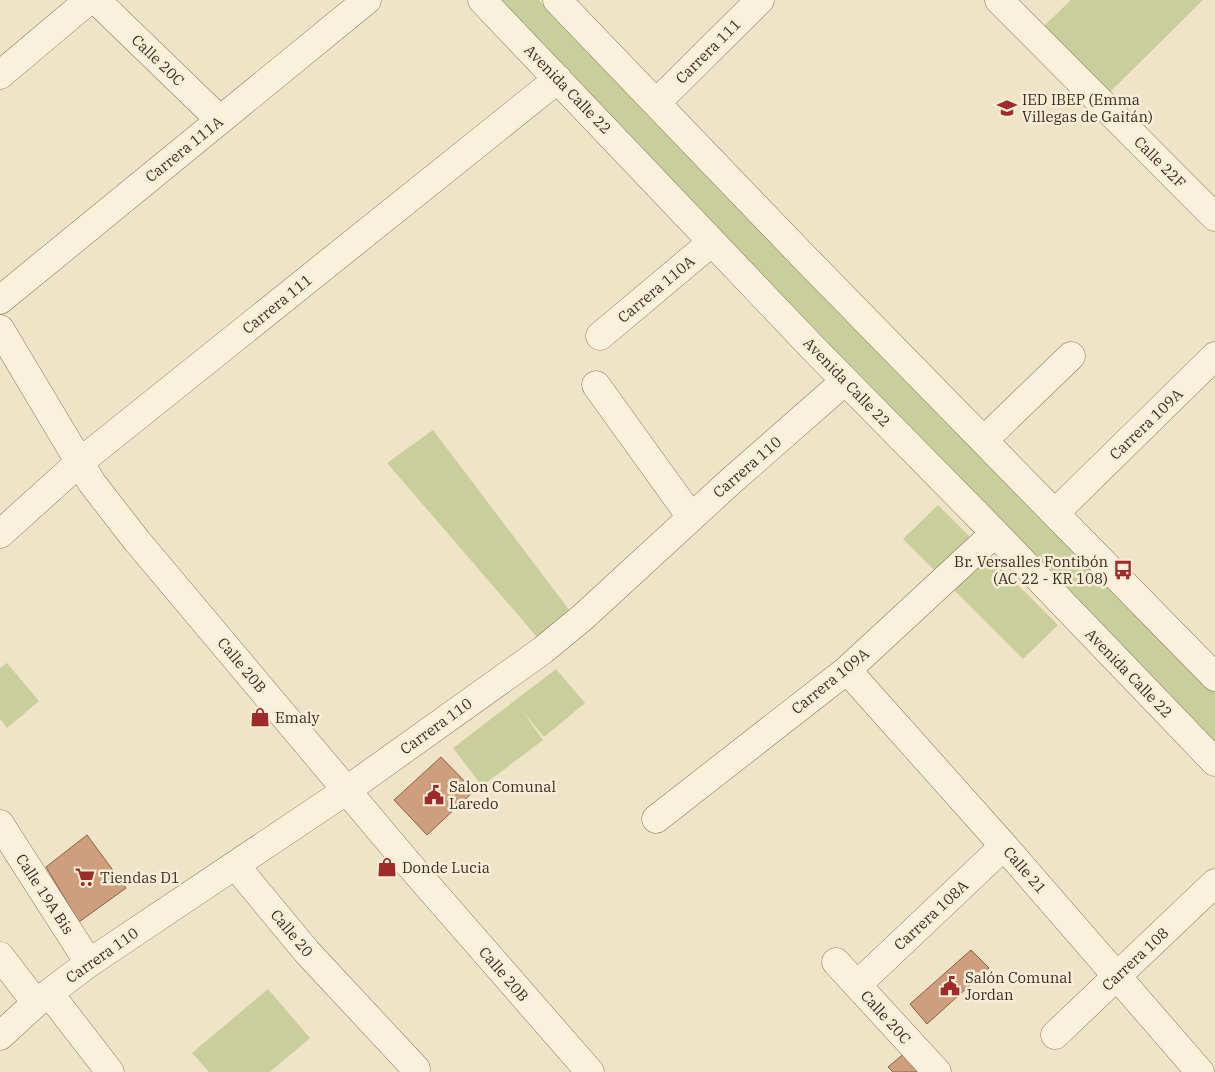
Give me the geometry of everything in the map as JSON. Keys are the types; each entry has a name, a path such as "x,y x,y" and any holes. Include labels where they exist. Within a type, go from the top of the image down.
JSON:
{"street":[{"path":"0,75 89,0"},
{"name":"Calle 20C","path":"96,0 220,120"},
{"name":"Carrera 111A","path":"0,300 368,0"},
{"name":"Avenida Calle 22","path":"482,0 845,381 995,533 1215,762"},
{"path":"557,0 1215,677"},
{"name":"Carrera 111","path":"656,103 760,0"},
{"name":"Calle 22F","path":"1000,0 1211,204"},
{"name":"Carrera 111","path":"0,534 80,462 558,79"},
{"name":"Carrera 110A","path":"600,336 712,242"},
{"name":"Calle 20B","path":"0,329 92,483 137,541 347,790 590,1072"},
{"path":"984,440 1071,356"},
{"name":"Carrera 109A","path":"1055,513 1215,356"},
{"name":"Carrera 110","path":"0,1036 42,998 89,963 347,790 543,650 583,617 691,517 845,381"},
{"path":"596,385 691,517"},
{"name":"Carrera 109A","path":"656,819 847,670 995,533"},
{"name":"Calle 21","path":"847,670 1004,846 1200,1072"},
{"name":"Calle 19A Bis","path":"0,824 89,963"},
{"name":"Carrera 108A","path":"857,985 1004,846"},
{"name":"Calle 20","path":"234,865 351,1000 416,1069"},
{"name":"Carrera 108","path":"1055,1035 1215,883"},
{"path":"0,956 42,998 110,1072"},
{"name":"Calle 20C","path":"836,962 937,1072"}],"green space":[{"path":"496,0 539,0 1215,691 1215,747"},
{"path":"1071,0 1203,0 1110,92 1044,26"},
{"path":"433,430 570,611 537,637 387,463"},
{"path":"938,505 1058,625 1023,659 903,539"},
{"path":"7,663 39,701 7,728 0,719 0,668"},
{"path":"556,669 585,703 544,737 523,712 543,740 482,786 453,748"},
{"path":"268,989 310,1038 270,1072 209,1072 192,1053"}],"building":[{"name":"Salon Comunal Laredo","path":"441,757 474,791 427,835 394,800"},
{"name":"Tiendas D1","path":"87,835 126,888 79,922 46,867"},
{"name":"Salón Comunal Jordan","path":"971,950 989,968 927,1024 910,1004"},
{"path":"906,1052 924,1072 893,1072 888,1067"}],"place":[{"name":"IED IBEP (Emma Villegas de Gaitán)","path":"1007,108"},
{"name":"Br. Versalles Fontibón (AC 22 - KR 108)","path":"1123,570"},
{"name":"Emaly","path":"260,717"},
{"name":"Salon Comunal Laredo","path":"434,795"},
{"name":"Donde Lucia","path":"387,867"},
{"name":"Tiendas D1","path":"85,877"},
{"name":"Salón Comunal Jordan","path":"950,986"}]}
